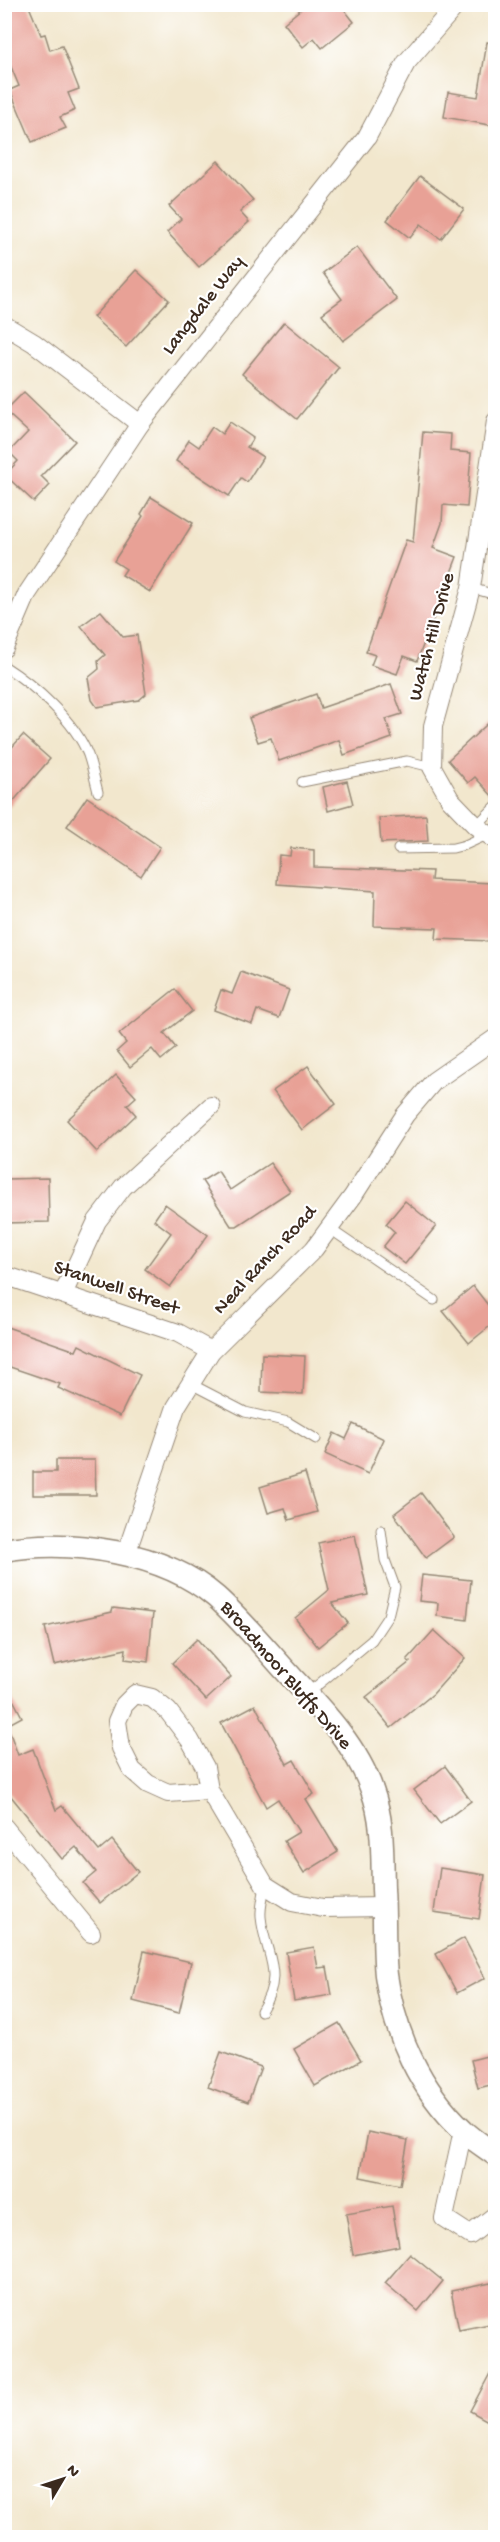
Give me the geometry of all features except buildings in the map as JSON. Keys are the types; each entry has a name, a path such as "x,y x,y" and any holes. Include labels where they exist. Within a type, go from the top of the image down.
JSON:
{"street":[{"name":"Langdale Way","path":"4,648 27,594 140,423 367,137 406,63 458,4"},
{"path":"4,324 34,343 140,423"},
{"name":"Watch Hill Drive","path":"432,767 433,726 471,588 495,422"},
{"path":"432,767 450,799 486,834"},
{"name":"Neal Ranch Road","path":"126,1554 176,1407 211,1351 314,1249 330,1229 405,1114 434,1081 495,1038"},
{"path":"63,1293 97,1221 123,1187 211,1107"},
{"name":"Stanwell Street","path":"4,1275 178,1333 211,1351"},
{"name":"Broadmoor Bluffs Drive","path":"4,1550 60,1545 126,1554 179,1574 214,1596 307,1694 353,1751 372,1788 381,1820 386,1974 393,2012 406,2049 425,2086 463,2130 495,2156"},
{"path":"209,1790 168,1793 148,1784 132,1770 121,1748 117,1721 124,1705 135,1694 152,1698 168,1711 190,1740 205,1767 209,1790 265,1885 292,1902 323,1908 384,1907"},
{"path":"4,1827 91,1934"},
{"path":"463,2130 444,2218 470,2235 495,2216"}],"lane":[{"path":"471,588 495,595"},
{"path":"4,666 26,680 65,720 87,753 98,792"},
{"path":"302,782 407,761 432,767"},
{"path":"398,849 453,848 465,845 486,834 495,806"},
{"path":"330,1229 434,1300"},
{"path":"191,1384 245,1412 288,1422 316,1439"},
{"path":"307,1694 372,1640 388,1616 395,1587 385,1560 381,1530"},
{"path":"261,2011 274,1985 270,1955 260,1916 265,1885"}]}
